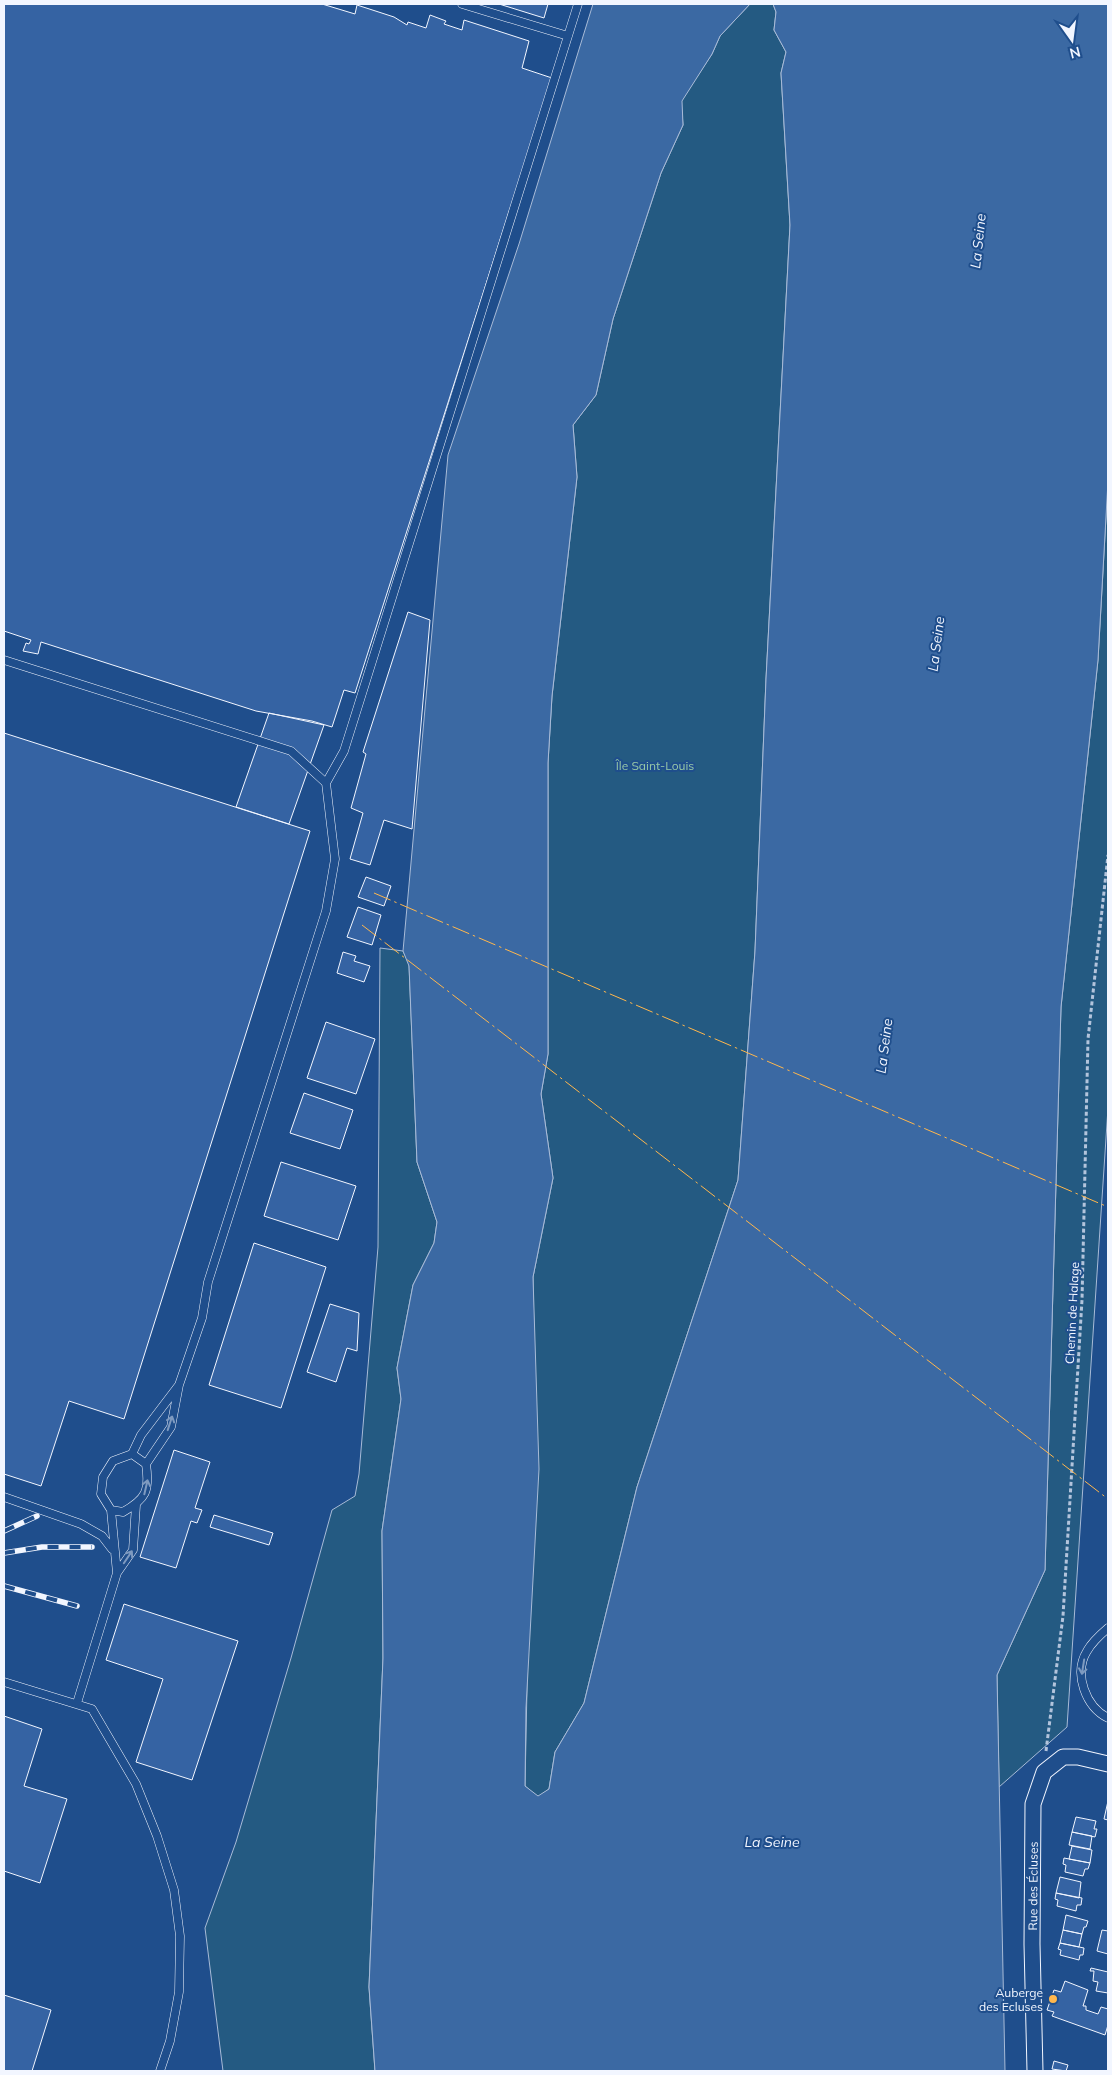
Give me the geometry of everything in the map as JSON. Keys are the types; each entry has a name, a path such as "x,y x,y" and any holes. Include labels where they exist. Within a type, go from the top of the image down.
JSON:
{"street":[{"path":"1044,1772 1062,1758 1078,1757 1108,1764"},
{"name":"Rue des Écluses","path":"1036,2071 1032,1944 1033,1804 1044,1772"}],"lane":[{"path":"462,4 568,36"},
{"path":"111,1510 123,1512 136,1505 144,1496 148,1481 146,1464 171,1427 180,1385 202,1318 208,1282 326,911 335,859 326,783 344,751 578,4"},
{"path":"4,660 291,751 326,783"},
{"path":"117,1573 113,1551 111,1510 101,1494 103,1477 113,1461 132,1454 141,1435 180,1385"},
{"path":"132,1454 146,1464"},
{"path":"4,1497 81,1524 102,1536 113,1551"},
{"path":"77,1703 117,1573 133,1550 136,1505"},
{"path":"1108,1628 1086,1652 1081,1672 1083,1687 1092,1706 1108,1718"},
{"path":"4,1682 92,1709 136,1784 157,1836 174,1890 180,1936 179,1992 170,2041 160,2071"}],"path":[{"name":"Chemin de Halage","path":"1044,1772 1063,1616 1082,1300 1088,1039 1108,855"}],"green space":[{"name":"Île Saint-Louis","path":"750,4 773,4 776,12 774,30 786,52 781,73 790,225 766,679 755,951 738,1180 637,1487 584,1703 555,1752 549,1789 538,1797 525,1786 534,1343 533,1277 553,1178 541,1094 548,1054 548,763 552,696 577,477 573,425 596,395 613,319 661,173 683,125 681,101 712,54 720,36"},
{"path":"1108,481 1108,1108 1067,1727 999,1787 997,1675 1045,1570 1061,1007 1098,660"},
{"path":"380,948 403,951 409,964 417,1162 437,1222 434,1243 413,1285 397,1368 401,1399 382,1531 383,1658 369,1987 375,2071 223,2071 205,1928 236,1842 291,1658 332,1510 355,1496 359,1474 378,1247"}],"water":[{"name":"La Seine","path":"593,4 750,4 720,36 712,54 682,101 683,125 661,173 613,319 596,395 573,425 577,477 552,696 548,763 548,1054 541,1094 553,1178 533,1277 539,1469 526,1708 525,1786 538,1796 549,1789 555,1752 584,1703 637,1487 738,1180 755,951 766,679 790,225 781,73 786,52 774,30 776,12 773,4 1108,4 1108,481 1098,660 1061,1007 1045,1570 997,1675 1005,2071 375,2071 369,1987 383,1658 382,1531 401,1399 397,1368 413,1285 434,1243 437,1222 417,1162 409,966 403,951 448,455 519,244"}],"building":[{"path":"4,4 322,4 355,14 357,5 394,17 407,25 408,22 426,28 430,15 446,21 444,24 462,30 464,20 529,41 522,68 552,78 355,693 344,690 332,727 312,721 256,711 41,642 38,654 23,651 26,643 29,644 31,640 4,631"},
{"path":"499,4 548,4 544,18"},
{"path":"408,612 430,620 412,829 384,820 370,865 350,859 363,813 351,808 366,754 363,752"},
{"path":"269,713 324,725 289,824 236,807"},
{"path":"4,733 310,831 124,1419 69,1401 41,1486 4,1474"},
{"path":"366,877 391,886 384,906 358,897"},
{"path":"358,907 381,915 372,945 347,937"},
{"path":"343,952 356,956 354,961 370,966 364,982 337,973"},
{"path":"326,1022 375,1039 356,1094 307,1078"},
{"path":"304,1093 353,1110 340,1149 290,1133"},
{"path":"281,1162 356,1186 338,1240 264,1216"},
{"path":"254,1243 326,1267 281,1408 209,1385"},
{"path":"330,1304 359,1313 357,1351 347,1348 336,1382 307,1372"},
{"path":"174,1450 210,1462 195,1508 202,1510 197,1523 191,1521 176,1568 140,1557"},
{"path":"214,1515 273,1533 269,1545 210,1527"},
{"path":"124,1604 238,1641 192,1780 136,1762 163,1679 106,1660"},
{"path":"4,1716 42,1729 24,1786 67,1799 40,1883 4,1871"},
{"path":"1108,1801 1108,1820 1104,1819"},
{"path":"1076,1817 1096,1821 1095,1837 1072,1832"},
{"path":"1072,1832 1092,1836 1090,1849 1069,1845"},
{"path":"1072,1846 1092,1850 1090,1863 1069,1859"},
{"path":"1064,1858 1090,1863 1088,1869 1085,1869 1083,1876 1065,1872"},
{"path":"1060,1877 1081,1882 1079,1898 1056,1893"},
{"path":"1056,1893 1082,1898 1081,1905 1077,1905 1076,1911 1057,1906"},
{"path":"1066,1915 1088,1921 1082,1934 1063,1930"},
{"path":"1063,1930 1082,1934 1079,1947 1060,1943"},
{"path":"1102,1930 1108,1931 1108,1954 1097,1951"},
{"path":"1060,1943 1084,1948 1083,1955 1080,1955 1079,1960 1060,1955 1061,1950 1058,1949"},
{"path":"1091,1968 1108,1972 1108,1993 1096,1991 1098,1982 1093,1981 1094,1971 1090,1971"},
{"path":"1065,1981 1088,1990 1083,2006 1086,2006 1086,2010 1098,2014 1101,2007 1108,2009 1108,2025 1105,2035 1052,2016 1054,2012 1047,2010 1054,1990 1061,1992"},
{"path":"4,1995 51,2010 32,2071 4,2071"},
{"path":"1054,2061 1068,2065 1066,2071 1052,2069"}],"railway":[{"path":"4,1531 37,1516"},
{"path":"4,1553 42,1547 92,1547"},
{"path":"4,1586 77,1606"}],"power":[{"path":"374,893 1108,1207"},
{"path":"362,925 1108,1499"}],"place":[{"name":"Auberge des Ecluses","path":"1053,1999"}]}
